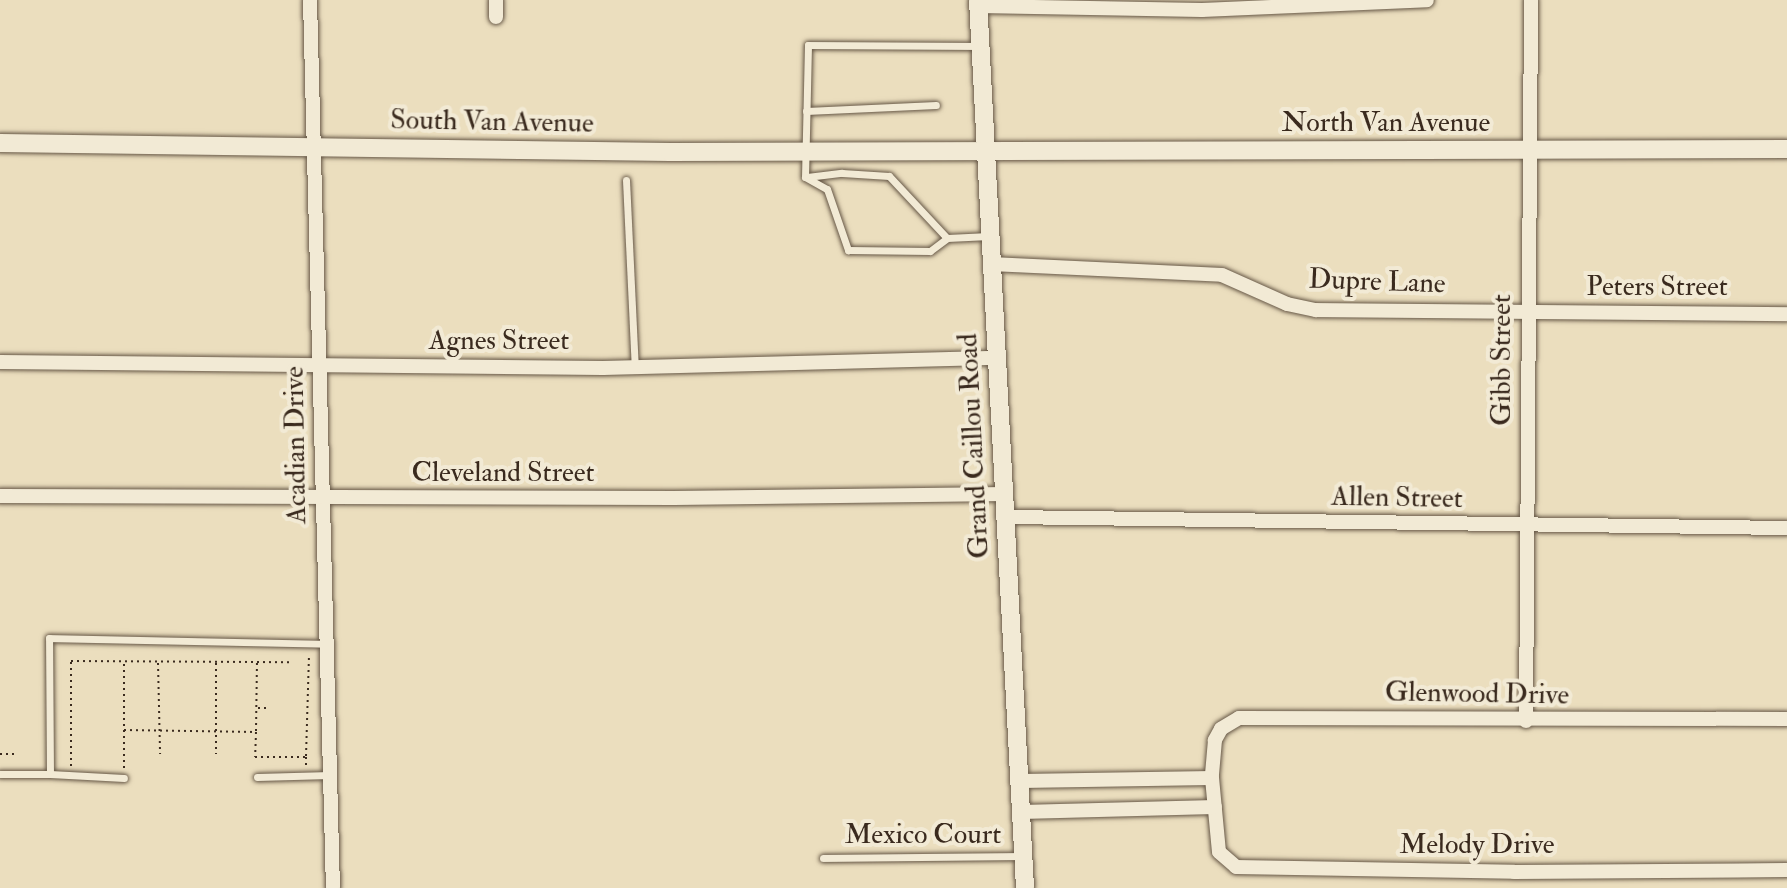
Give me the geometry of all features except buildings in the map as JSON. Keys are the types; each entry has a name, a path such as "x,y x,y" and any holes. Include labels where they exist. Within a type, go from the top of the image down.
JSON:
{"main road":[{"name":"Grand Caillou Road","path":"978,3 1025,888"},
{"name":"South Van Avenue","path":"0,143 314,148 984,148"},
{"name":"North Van Avenue","path":"984,148 1787,149"}],"street":[{"name":"Acadian Drive","path":"310,0 333,888"},
{"path":"496,0 496,17"},
{"path":"978,3 1202,5 1427,0"},
{"name":"Gibb Street","path":"1526,721 1531,0"},
{"name":"Dupre Lane","path":"991,264 1222,275 1287,304 1316,310 1528,313"},
{"name":"Peters Street","path":"1528,313 1787,314"},
{"name":"Agnes Street","path":"0,362 635,368 998,358"},
{"name":"Cleveland Street","path":"0,496 324,499 1006,494"},
{"name":"Allen Street","path":"1007,517 1787,528"},
{"name":"Glenwood Drive","path":"1215,807 1212,778 1215,740 1221,729 1239,718 1526,721 1787,719"},
{"path":"1021,781 1212,778"},
{"path":"1021,812 1215,807"},
{"name":"Melody Drive","path":"1215,807 1219,852 1236,867 1514,872 1787,870"},
{"path":"1514,872 1514,888"}],"lane":[{"path":"805,177 808,45 980,46"},
{"path":"806,111 936,105"},
{"path":"805,177 842,173 889,176 947,238"},
{"path":"805,177 827,189 848,250 930,251 947,238 989,236"},
{"path":"626,180 635,368"},
{"path":"50,774 49,638 326,644"},
{"path":"0,774 124,778"},
{"path":"257,777 330,775"},
{"name":"Mexico Court","path":"823,858 1023,856"}],"path":[{"path":"306,776 309,643"},
{"path":"71,775 71,661 290,662"},
{"path":"124,661 124,778"},
{"path":"158,662 160,754"},
{"path":"216,662 216,754"},
{"path":"257,662 255,757 306,757"},
{"path":"256,708 269,708"},
{"path":"124,730 256,732"},
{"path":"0,754 15,754"}]}
